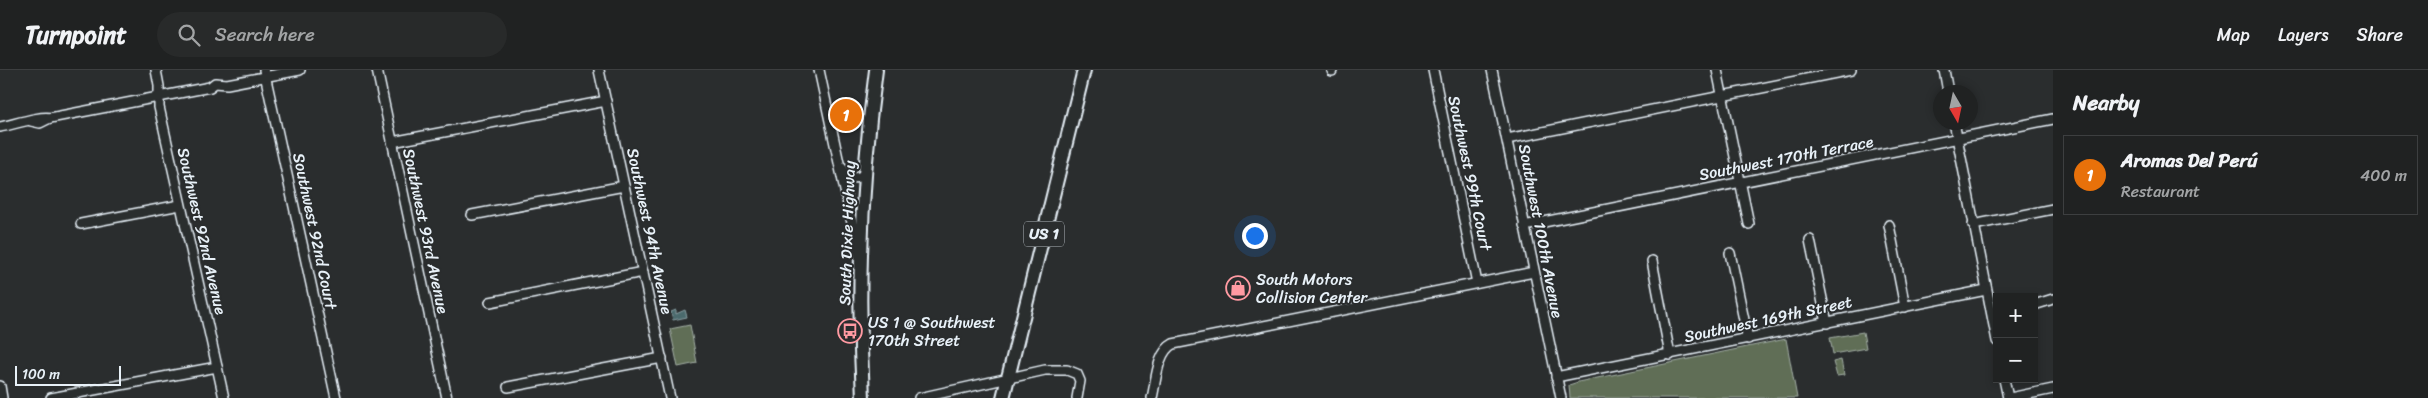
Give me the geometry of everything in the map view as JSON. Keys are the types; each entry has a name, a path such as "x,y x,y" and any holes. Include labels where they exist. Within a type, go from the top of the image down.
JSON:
{"highway":[{"name":"South Dixie Highway","path":"863,398 860,263 865,173 876,70"},
{"name":"US 1","path":"1003,398 1084,70"}],"street":[{"name":"Southwest 92nd Avenue","path":"156,70 159,107 224,398"},
{"path":"0,127 31,121 40,123 50,118 210,87 214,83 227,84 265,73 300,70"},
{"name":"Southwest 93rd Avenue","path":"377,70 447,398"},
{"name":"Southwest 94th Avenue","path":"599,70 670,398"},
{"path":"820,70 860,263"},
{"name":"Southwest 99th Court","path":"1432,70 1478,283"},
{"name":"Southwest 100th Avenue","path":"1492,70 1561,398"},
{"path":"1717,70 1749,224"},
{"path":"1508,139 1851,70"},
{"path":"1944,70 1947,85"},
{"name":"Southwest 92nd Court","path":"265,73 336,398"},
{"path":"392,142 606,101"},
{"name":"Southwest 170th Terrace","path":"1524,226 2053,119"},
{"path":"1956,130 1986,290 1993,311"},
{"path":"840,164 846,175 851,178 860,177 865,173"},
{"path":"472,215 624,186"},
{"path":"81,224 180,205"},
{"path":"1973,225 2053,209"},
{"path":"1889,225 1905,307"},
{"path":"1810,240 1827,323"},
{"path":"1730,254 1748,339"},
{"path":"1652,261 1670,355"},
{"path":"490,302 643,272"},
{"path":"1152,398 1162,356 1170,346 1534,272"},
{"name":"Southwest 169th Street","path":"1556,377 1986,290"},
{"path":"2038,304 2053,299"},
{"path":"508,387 662,358"},
{"path":"51,398 217,367"},
{"path":"918,398 1045,370 1072,371 1079,376 1080,385 1077,398"},
{"path":"2005,383 2009,398 2053,389"},
{"path":"0,386 2,398"}],"green space":[{"path":"690,325 697,363 678,367 670,329"},
{"path":"1863,332 1866,348 1833,354 1830,338"},
{"path":"1786,339 1797,398 1570,398 1569,385 1578,382"},
{"path":"1841,360 1844,375 1837,376 1833,362"}],"water":[{"path":"676,310 676,314 685,310 687,317 673,320 671,312"}],"place":[{"name":"Aromas Del Perú","path":"846,115"},
{"name":"South Motors Collision Center","path":"1238,288"},
{"name":"US 1 @ Southwest 170th Street","path":"850,331"}]}
